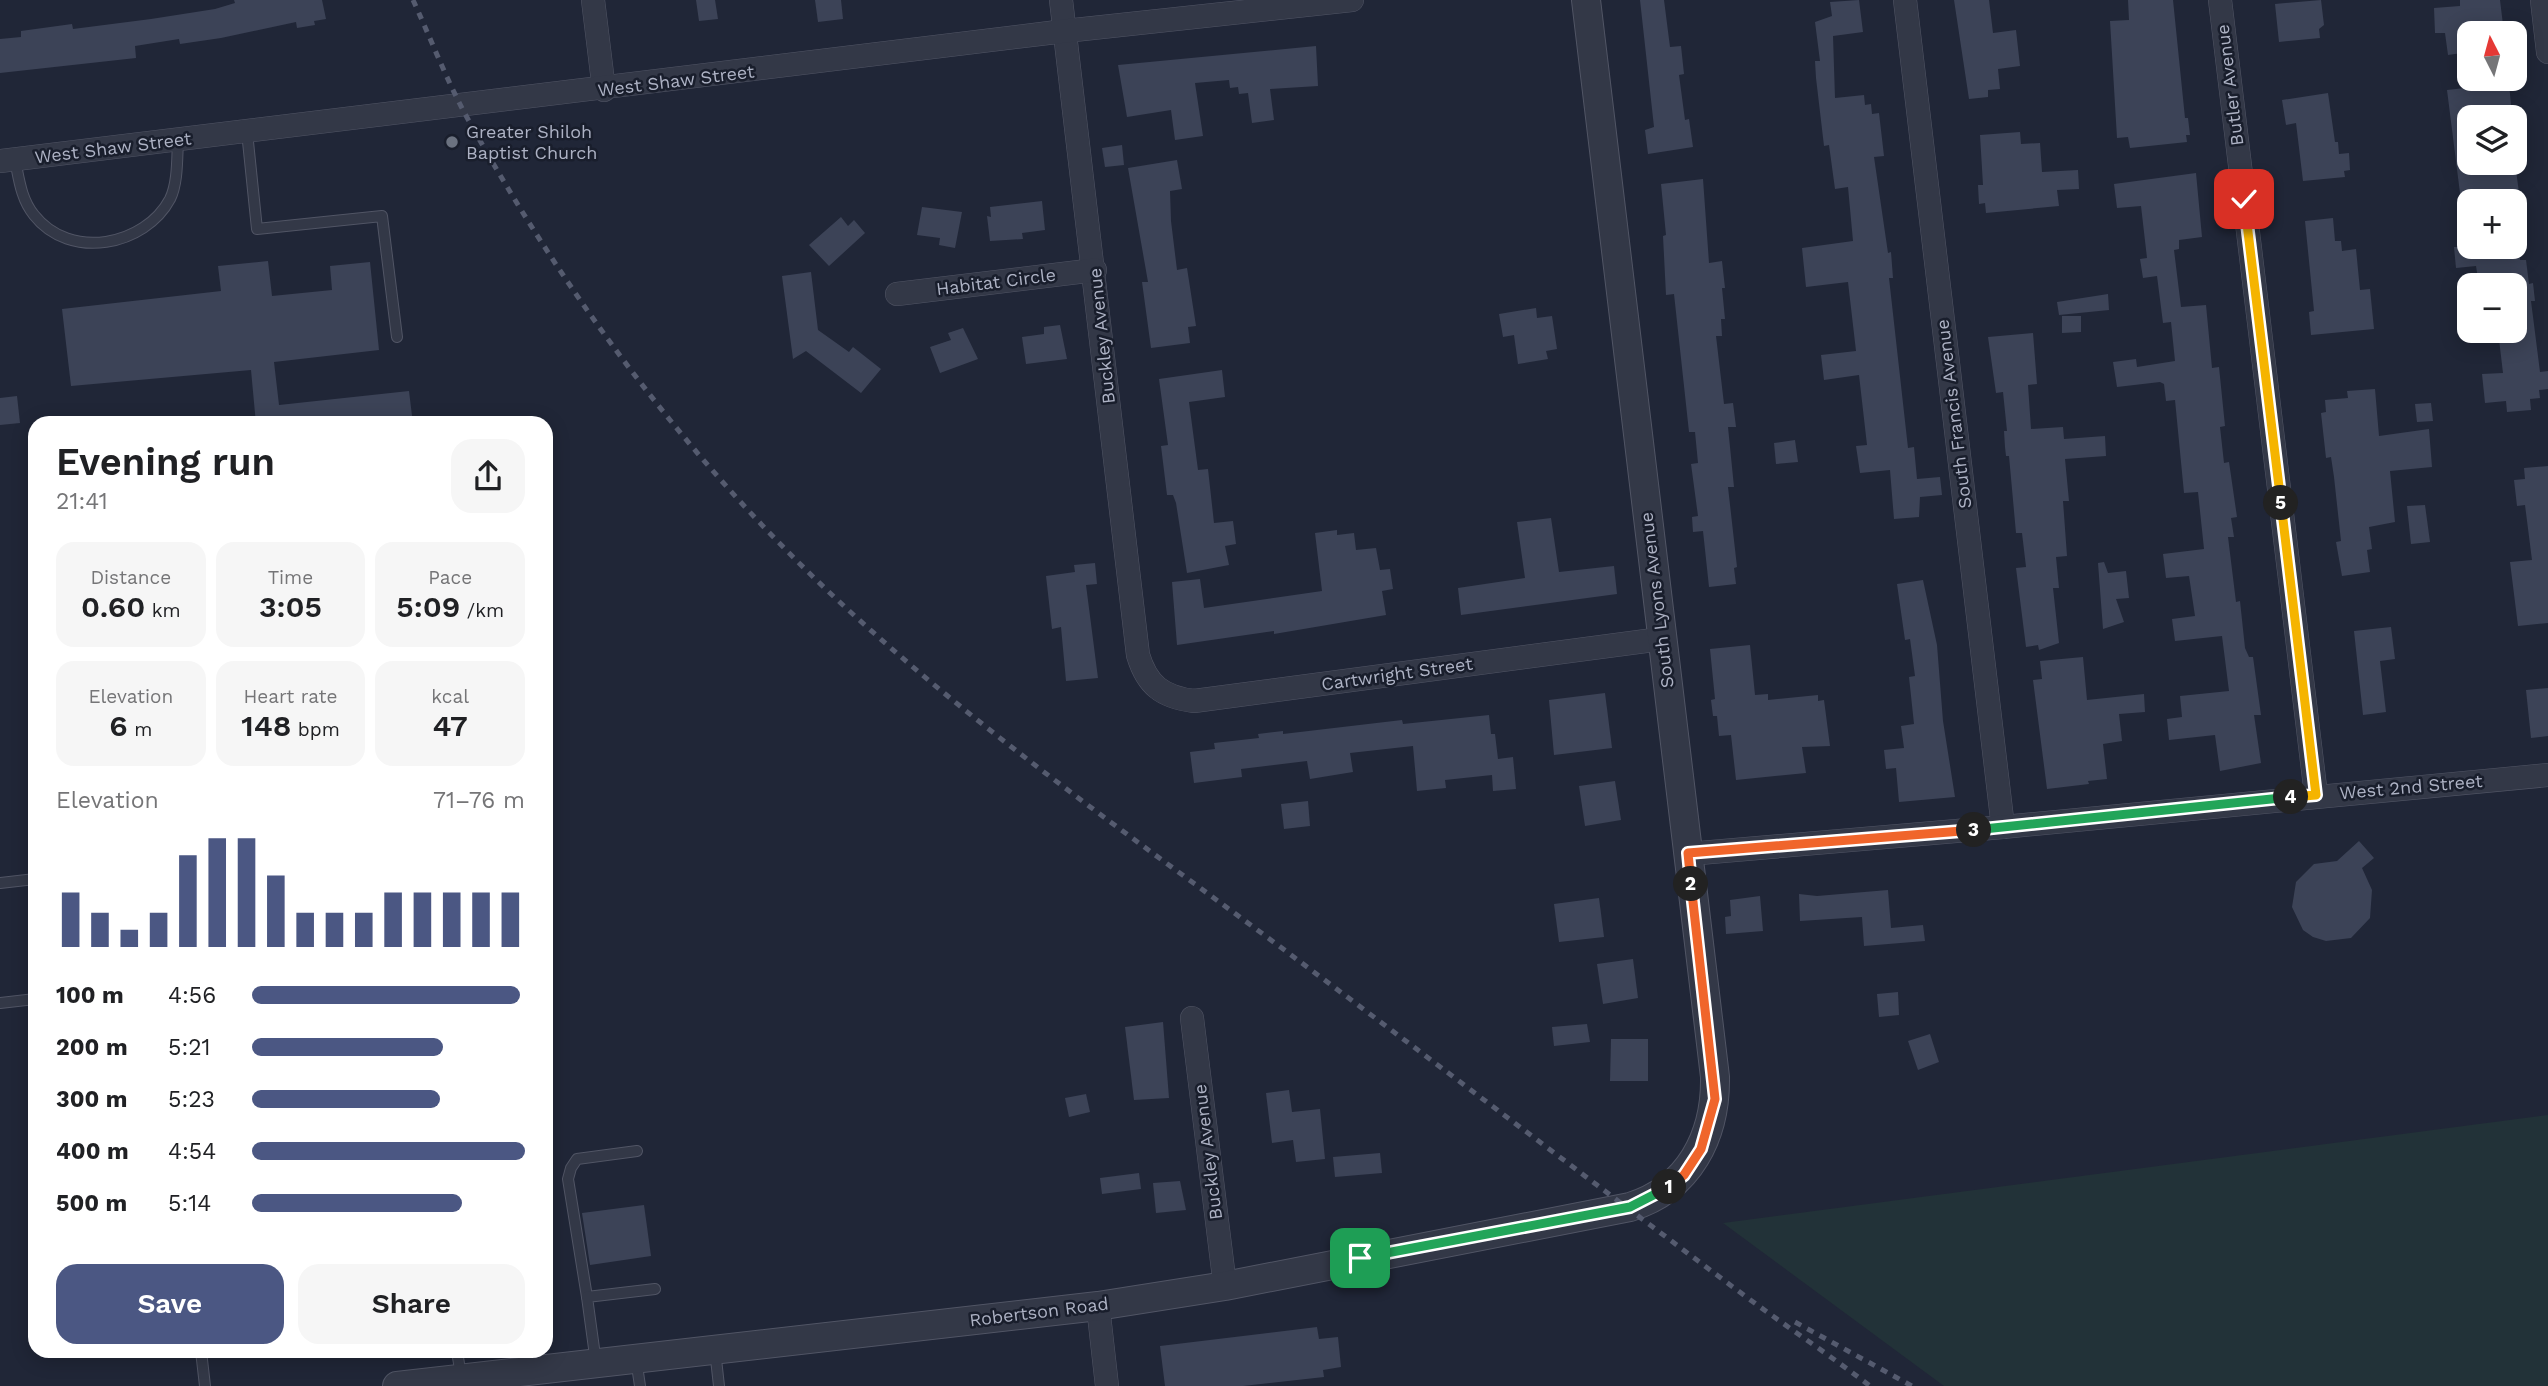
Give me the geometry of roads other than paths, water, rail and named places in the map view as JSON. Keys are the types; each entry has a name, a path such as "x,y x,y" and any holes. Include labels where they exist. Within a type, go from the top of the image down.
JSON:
{"street":[{"path":"593,0 604,90"},
{"name":"Buckley Avenue","path":"1061,0 1095,270 1138,655 1143,673"},
{"name":"West Shaw Street","path":"7,160 604,90 1065,32 1353,0"},
{"name":"South Lyons Avenue","path":"1586,0 1715,1099 1701,1149 1684,1175 1670,1187"},
{"name":"South Francis Avenue","path":"1905,0 2003,827"},
{"name":"Butler Avenue","path":"2220,0 2316,795"},
{"path":"2542,0 2548,52"},
{"name":"Habitat Circle","path":"897,294 1095,270"},
{"name":"Cartwright Street","path":"1143,673 1156,690 1174,699 1194,701 1661,639"},
{"name":"West 2nd Street","path":"1688,853 2003,827 2316,795 2548,775"},
{"name":"Buckley Avenue","path":"1192,1018 1225,1286"},
{"name":"Robertson Road","path":"397,1386 452,1374 596,1363 638,1373 715,1350 1098,1306 1225,1286 1630,1207 1670,1187"},
{"path":"1098,1306 1107,1386"}],"lane":[{"path":"247,132 257,229 382,216 397,337"},
{"path":"7,160 23,199 35,217 55,231 81,242 106,243 135,235 157,220 172,196 178,140"},
{"path":"0,883 28,880"},
{"path":"0,1003 28,1000"},
{"path":"596,1363 568,1180 577,1159 637,1151"},
{"path":"587,1297 655,1289"},
{"path":"715,1350 719,1386"},
{"path":"202,1358 205,1386"}],"railway":[{"path":"413,0 464,112 548,252 594,320 695,450 806,570 915,669 1016,751 1737,1290 1870,1386"},
{"path":"1795,1322 1912,1386"}],"place":[{"name":"Greater Shiloh Baptist Church","path":"452,142"}]}
